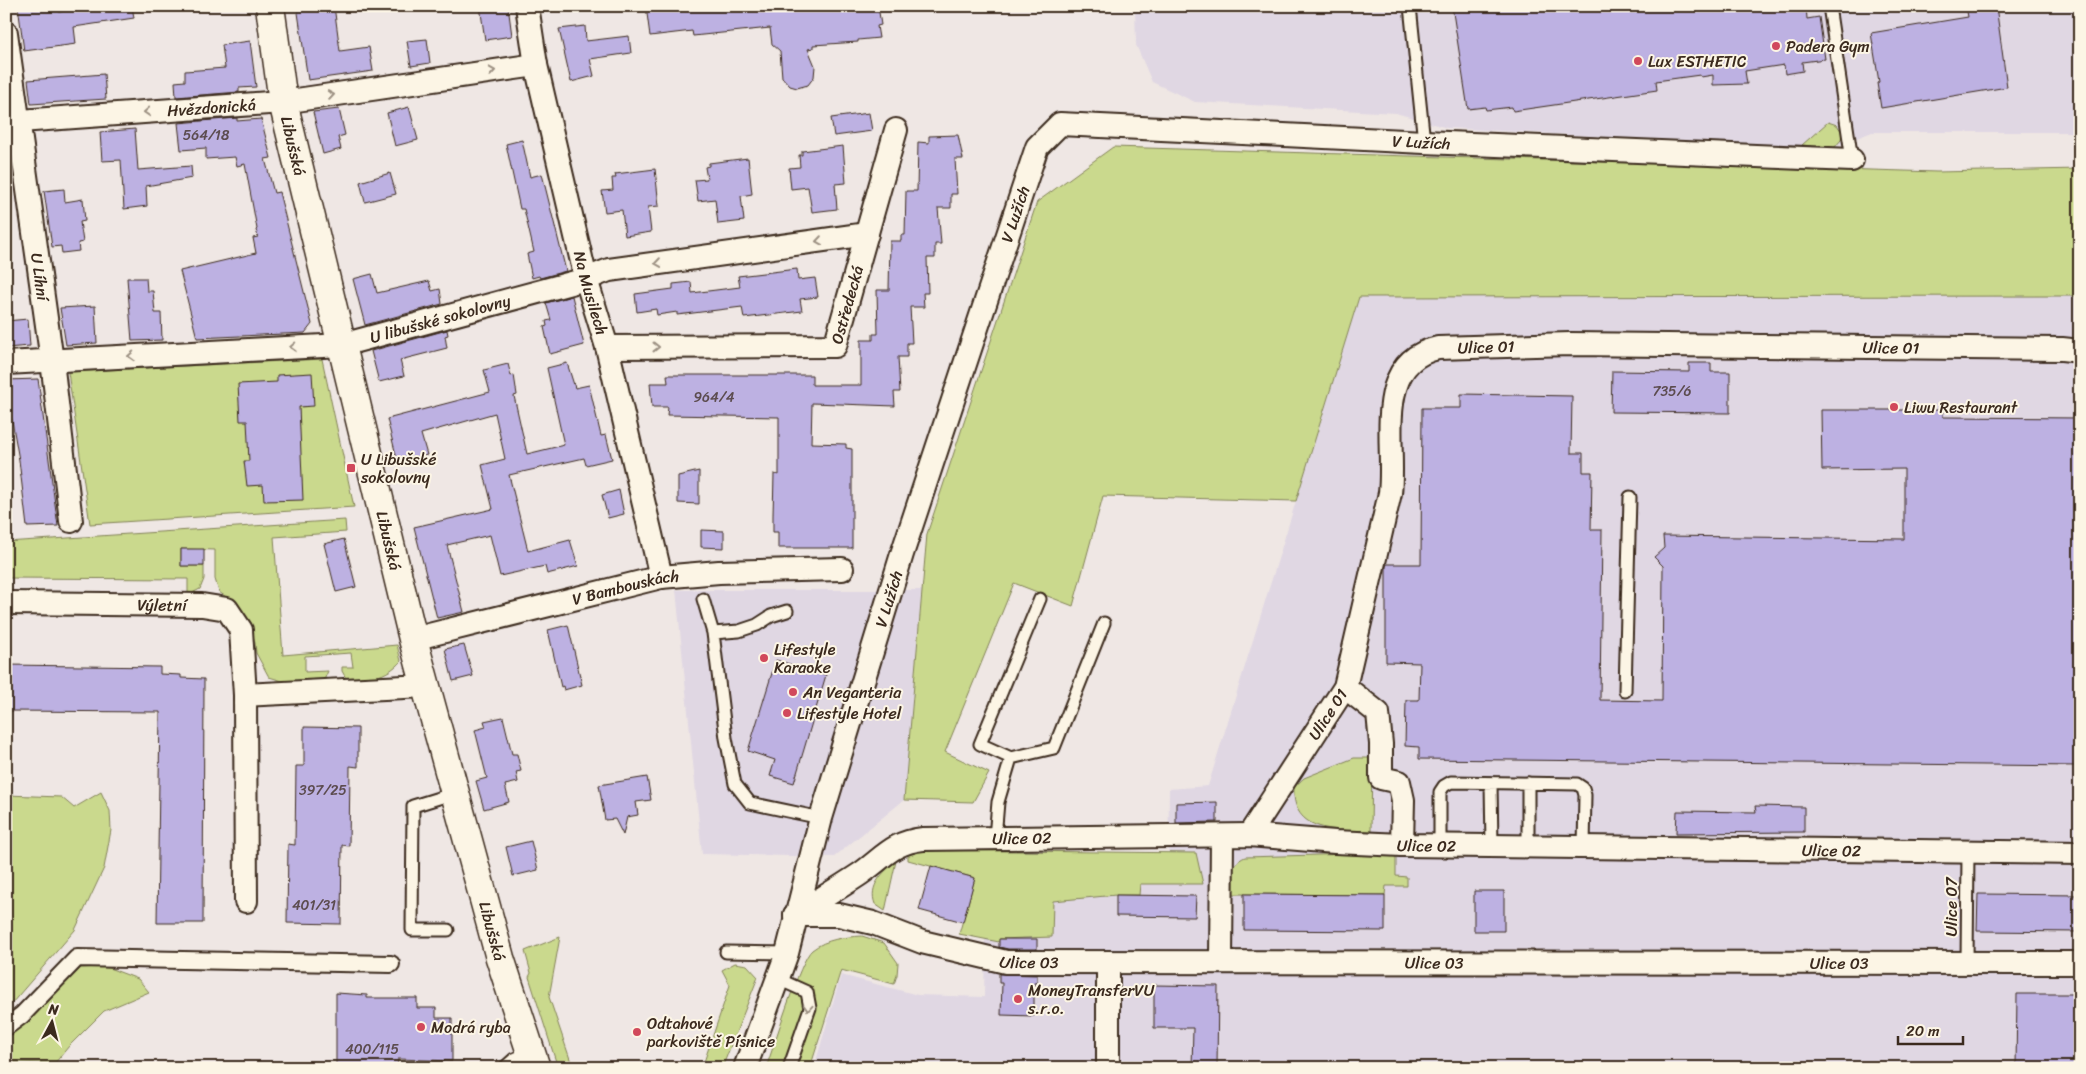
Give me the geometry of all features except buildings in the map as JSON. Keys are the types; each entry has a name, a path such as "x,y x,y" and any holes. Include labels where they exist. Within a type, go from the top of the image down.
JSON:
{"main road":[{"name":"Libušská","path":"270,6 283,102 413,639 500,958 533,1060"}],"street":[{"name":"Na Musilech","path":"527,6 536,64 586,279 607,347 661,577"},
{"name":"U Líhní","path":"6,33 12,121 52,361 71,521"},
{"name":"Hvězdonická","path":"12,121 283,102 536,64"},
{"name":"V Lužích","path":"746,1068 787,953 795,915 821,818 902,554 1037,147 1060,124 1852,160"},
{"name":"Ostředecká","path":"607,347 835,346 896,130"},
{"name":"U libušské sokolovny","path":"6,363 342,344 586,279 609,270 867,234"},
{"name":"Ulice 01","path":"1249,836 1345,687 1390,493 1392,475 1392,394 1398,376 1407,363 1426,350 1453,347 1570,344 2062,349 2080,351"},
{"name":"V Bambouskách","path":"413,639 661,577 719,572 842,569"},
{"name":"Výletní","path":"6,603 202,605 227,609 241,630 244,695 246,901"},
{"path":"244,695 425,686"},
{"path":"1345,687 1378,713 1381,744 1381,778 1399,782 1403,800 1402,845"},
{"path":"1221,962 1222,836"},
{"name":"Ulice 02","path":"795,915 862,872 904,842 923,839 1249,836 1402,845 2080,853"},
{"name":"Ulice 03","path":"795,915 839,915 873,923 922,942 1006,962 2080,963"},
{"path":"6,1026 22,1015 77,958 391,964"},
{"path":"1108,962 1108,1068"}],"lane":[{"path":"1410,6 1424,142"},
{"path":"1829,6 1852,160"},
{"path":"1625,692 1630,496"},
{"path":"703,599 713,634 726,738 735,784 750,803 821,818"},
{"path":"1040,599 980,744 1010,758 1054,748 1104,623"},
{"path":"713,634 739,631 787,611"},
{"path":"995,838 998,802 1010,758"},
{"path":"1440,845 1440,792 1444,786 1451,782 1528,783 1578,784 1583,788 1585,795 1584,847"},
{"path":"1491,783 1492,846"},
{"path":"1528,783 1528,846"},
{"path":"448,930 412,930 413,806 455,793"},
{"name":"Ulice 07","path":"1968,852 1968,962"},
{"path":"726,952 787,953"},
{"path":"778,979 807,992 810,1008 790,1068"},
{"path":"504,1068 514,1059 533,1060"}],"shaded area":[{"path":"1135,6 2080,6 2080,132 1872,132 1829,149 1447,128 1396,113 1195,102 1152,82 1136,45"},
{"path":"2080,296 2080,1068 814,1068 841,975 918,995 984,997 986,882 1168,882 1169,789 1208,786 1359,297"},
{"path":"676,590 922,590 904,800 834,857 702,854"}],"green space":[{"path":"1828,122 1837,125 1842,132 1841,140 1834,148 1802,145"},
{"path":"1113,147 1937,172 2080,169 2080,296 1359,297 1296,501 1103,496 1073,606 1014,583 945,752 989,773 973,802 904,800 927,534 1037,202"},
{"path":"322,359 354,507 90,524 68,372"},
{"path":"345,520 346,532 274,537 283,655 397,645 401,661 389,671 369,678 347,680 342,667 353,667 351,653 305,656 305,672 328,671 324,680 286,682 269,677 256,653 249,621 239,606 219,592 215,579 215,550 181,549 181,566 204,566 204,579 200,589 188,595 188,579 6,578 6,542"},
{"path":"1354,758 1372,758 1371,831 1331,829 1308,821 1300,814 1295,802 1294,787 1304,778"},
{"path":"101,792 110,811 111,830 104,868 75,930 12,1003 6,1003 6,795 61,797 74,808"},
{"path":"917,850 1196,853 1203,884 1140,884 1139,895 1116,895 1053,901 1052,937 1000,939 999,942 959,934 975,878 908,860 908,853"},
{"path":"1353,854 1396,855 1396,876 1407,877 1407,886 1386,886 1385,895 1230,894 1233,868 1245,857"},
{"path":"896,861 885,911 875,904 873,897 875,885 886,870"},
{"path":"862,936 884,943 898,963 894,984 841,970 810,1068 766,1068 794,986 812,950 829,941"},
{"path":"560,937 549,997 573,1068 558,1068 529,977 531,973 525,951"},
{"path":"735,963 747,965 758,977 722,1068 702,1068 730,985 722,970"},
{"path":"81,968 109,968 138,979 149,992 104,1011 55,1063 6,1062 6,1037 29,1019"}],"place":[{"name":"Padera Gym","path":"1776,46"},
{"name":"Lux ESTHETIC","path":"1638,61"},
{"name":"Liwu Restaurant","path":"1894,407"},
{"name":"U Libušské sokolovny","path":"351,468"},
{"name":"Lifestyle Karaoke","path":"764,658"},
{"name":"An Veganteria","path":"793,692"},
{"name":"Lifestyle Hotel","path":"787,713"},
{"name":"MoneyTransferVU s.r.o.","path":"1018,999"},
{"name":"Modrá ryba","path":"421,1027"},
{"name":"Odtahové parkoviště Písnice","path":"637,1032"}]}
